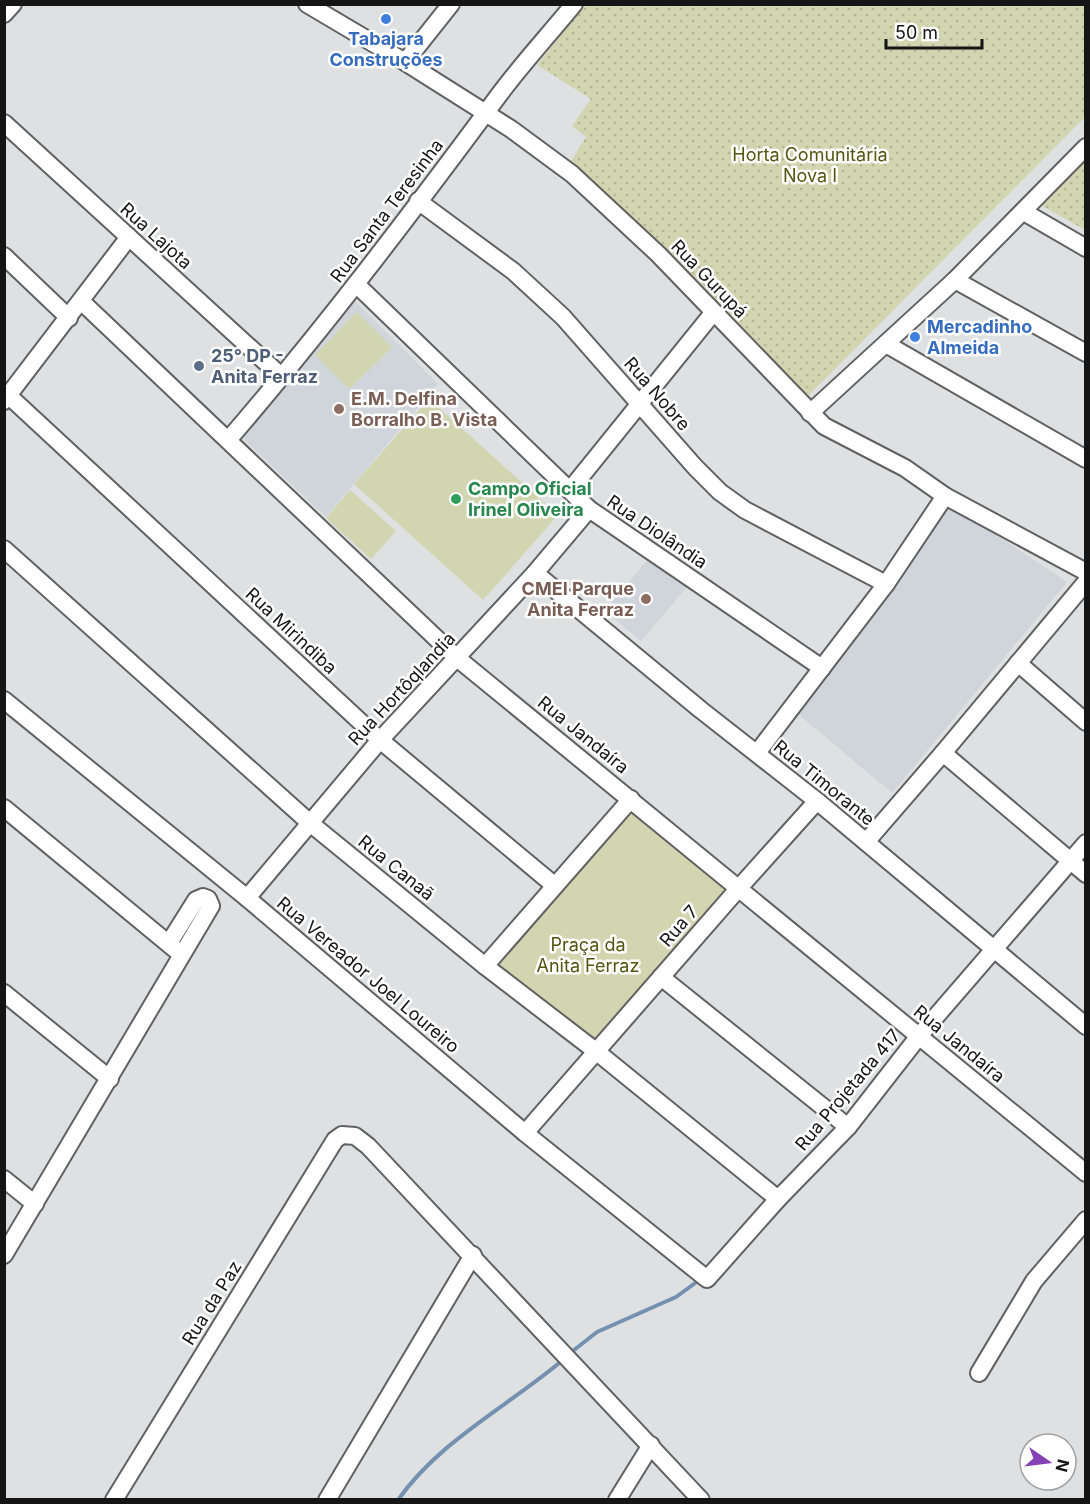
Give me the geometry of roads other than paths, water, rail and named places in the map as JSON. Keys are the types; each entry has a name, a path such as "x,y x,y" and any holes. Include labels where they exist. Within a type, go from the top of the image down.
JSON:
{"street":[{"path":"4,14 13,4"},
{"path":"405,62 451,4"},
{"name":"Rua Santa Teresinha","path":"229,439 357,284 486,113 574,4"},
{"name":"Rua Gurupá","path":"316,6 486,113 572,174 651,247 824,426 904,468 945,496 1086,572"},
{"name":"Rua Lajota","path":"4,123 282,377"},
{"path":"810,413 955,280 1086,147"},
{"name":"Rua Nobre","path":"418,201 513,271 563,317 695,467 720,492 745,510 886,584"},
{"path":"1024,212 1086,248"},
{"path":"7,398 129,237"},
{"path":"4,256 69,318"},
{"path":"955,280 1086,353"},
{"name":"Rua Diolândia","path":"357,284 589,509 822,668"},
{"name":"Rua Jandaíra","path":"81,300 458,658 1086,1173"},
{"path":"570,490 713,313"},
{"path":"886,344 1086,459"},
{"name":"Rua Mirindiba","path":"7,398 380,740 554,885"},
{"path":"757,753 886,584 945,496"},
{"name":"Rua Hortôqlandia","path":"247,898 380,740 536,573 589,509"},
{"name":"Rua Canaã","path":"5,550 310,824 778,1199"},
{"name":"Rua Timorante","path":"536,573 701,711 817,801 1086,1026"},
{"path":"866,842 1086,582"},
{"path":"1017,663 1086,722"},
{"name":"Rua Vereador Joel Loureiro","path":"4,700 247,898 525,1133 707,1279"},
{"path":"943,753 1086,874"},
{"path":"485,966 632,799"},
{"name":"Rua 7","path":"525,1133 738,888 817,801"},
{"path":"4,808 175,949 110,1079 4,1255"},
{"name":"Rua Projetada 417","path":"707,1279 778,1199 848,1127 919,1036 1086,843"},
{"path":"661,977 848,1127"},
{"path":"4,993 110,1079"},
{"name":"Rua da Paz","path":"114,1500 335,1140 342,1135 362,1140 473,1255"},
{"path":"4,1179 35,1204"},
{"path":"979,1373 1034,1281 1086,1220"},
{"path":"327,1500 473,1255 701,1500"},
{"path":"617,1500 651,1445"}],"waterway":[{"path":"569,1354 597,1332 676,1297 698,1281"},
{"path":"398,1500 415,1479 454,1442 564,1359"}],"place":[{"name":"Tabajara Construções","path":"386,19"},
{"name":"Mercadinho Almeida","path":"915,337"},
{"name":"25° DP - Anita Ferraz","path":"199,366"},
{"name":"E.M. Delfina Borralho B. Vista","path":"339,409"},
{"name":"Campo Oficial Irinel Oliveira","path":"456,499"},
{"name":"CMEI Parque Anita Ferraz","path":"646,599"}],"park label":[{"name":"Horta Comunitária Nova I","path":"810,165"},
{"name":"Praça da Anita Ferraz","path":"588,955"}]}
